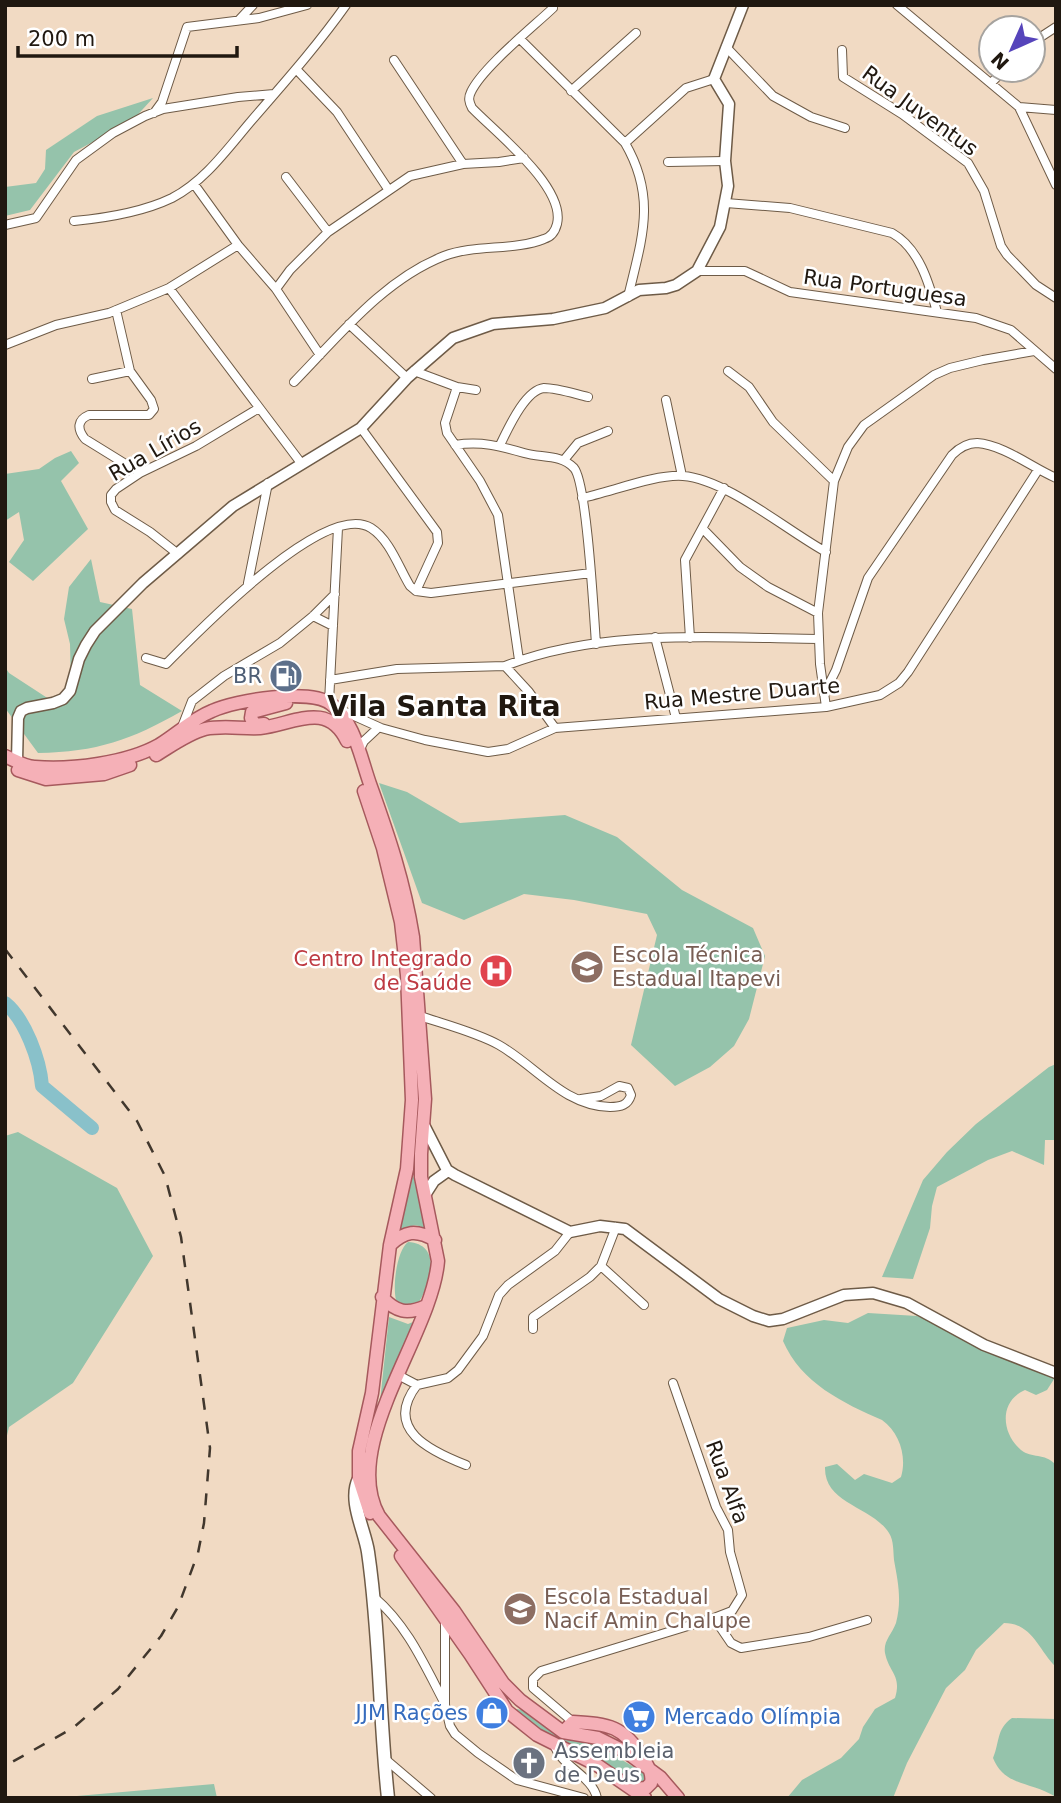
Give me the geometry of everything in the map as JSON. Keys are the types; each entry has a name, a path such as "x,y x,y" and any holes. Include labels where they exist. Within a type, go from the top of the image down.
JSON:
{"main road":[{"path":"9,760 32,768 111,762 137,756 214,709 257,698 299,698 332,704 344,719 359,751 392,843 403,881 413,937 425,1099 421,1154 425,1195 438,1261 437,1273 426,1306 377,1431 371,1455 373,1504 379,1516 454,1611 503,1684 563,1732 598,1738 613,1745 668,1784 678,1798"},
{"path":"286,723 280,721 257,725 252,722 252,712 299,698"},
{"path":"9,760 46,779 104,774 147,760 202,730 217,727 260,728 304,718 327,718 341,729 383,848 401,922 407,975 412,1100 407,1169 390,1245 372,1393 359,1451 359,1479 368,1510 507,1711 537,1735 597,1765 645,1798"},
{"path":"390,1245 406,1233 418,1232 435,1240"},
{"path":"382,1297 397,1311 410,1312 426,1306"},
{"path":"359,1479 356,1500 374,1597 388,1798"},
{"path":"364,1534 378,1524"},
{"path":"507,1711 512,1703 520,1700"},
{"path":"563,1732 573,1722 607,1727 624,1733 635,1745 650,1770 650,1783 646,1788 633,1790"},
{"path":"583,1736 607,1727"}],"street":[{"path":"239,20 253,5"},
{"path":"153,113 162,102 187,27 277,14 307,5"},
{"path":"74,221 145,207 171,198 194,184 296,69 346,5"},
{"path":"714,79 743,5"},
{"path":"898,5 977,71"},
{"path":"294,382 379,296 444,257 464,251 531,242 553,234 557,211 551,196 524,158 472,108 469,95 520,39 553,8"},
{"path":"571,91 636,33"},
{"path":"520,39 625,143 637,166 645,195 644,222 628,297"},
{"path":"726,47 772,96 811,117 845,128"},
{"name":"Rua Juventus","path":"842,50 843,77 902,114 968,163 984,191 1001,246 1036,285 1056,298"},
{"path":"394,60 463,164"},
{"path":"296,69 337,112 388,190"},
{"path":"625,143 686,88 714,79"},
{"path":"9,760 21,711 63,699 70,691 79,659 95,631 143,583 233,506 361,428 411,374 453,338 493,324 553,318 605,308 639,290 676,285 697,271 720,227 728,186 725,160 729,104 714,79"},
{"path":"992,84 1019,107 1056,185"},
{"path":"5,225 36,218 76,160 113,133 153,113 238,97 274,94"},
{"path":"1019,107 1056,110"},
{"path":"275,289 328,232 388,190 421,173 463,164 524,158"},
{"path":"668,162 725,160"},
{"path":"286,177 328,232"},
{"path":"194,184 275,289 320,355"},
{"path":"726,203 790,208 892,233 903,239 923,270 937,312"},
{"path":"5,345 37,331 116,310 169,288 238,244"},
{"name":"Rua Portuguesa","path":"697,271 745,271 790,292 937,312 1001,324 1020,335 1056,369"},
{"path":"169,288 301,463"},
{"path":"116,310 130,372 154,408 149,415 89,415 79,423 79,432 85,439 140,473"},
{"path":"349,324 411,374 476,390"},
{"path":"826,707 818,639 818,613 834,481 841,460 864,425 934,376 950,368 983,359 1034,351"},
{"path":"728,371 749,387 773,422 834,481"},
{"path":"92,379 130,372"},
{"path":"457,387 445,424 447,433 480,481 498,515 520,660"},
{"path":"500,445 518,411 535,391 545,388 588,397"},
{"path":"666,400 682,476"},
{"name":"Rua Lírios","path":"178,554 115,510 111,495 140,473 178,456 259,408"},
{"path":"361,428 437,532 439,543 416,591"},
{"path":"564,460 578,443 608,431"},
{"path":"824,695 836,670 868,578 952,454 962,446 975,443 1010,454 1056,478"},
{"path":"455,445 500,445 526,454 564,460 576,471 591,573 596,644"},
{"name":"Rua Mestre Duarte","path":"332,704 379,727 425,740 488,752 508,749 555,729 826,707 880,695 899,683 1006,524 1038,470"},
{"path":"582,498 663,478 682,476 704,480 724,488 826,552"},
{"path":"248,584 268,483"},
{"path":"690,638 685,560 724,488"},
{"path":"146,658 166,663 248,584 298,549 338,528 360,525 371,528 382,537 410,586 416,591 431,593 591,573"},
{"path":"332,704 330,680 338,528"},
{"path":"703,529 740,567 768,587 818,613"},
{"path":"182,727 192,701 225,676 281,643 335,594"},
{"path":"313,616 333,626"},
{"path":"330,680 397,669 505,666 520,660 596,644 655,637 818,639"},
{"path":"655,637 676,718"},
{"path":"505,666 529,692 555,729"},
{"path":"359,751 364,741 379,727"},
{"path":"417,1015 498,1044 549,1083 581,1100 604,1107 620,1107 628,1102 631,1094 624,1086 601,1096 581,1100"},
{"path":"424,1125 448,1171 570,1232 600,1226 616,1227 635,1236 719,1299 753,1316 769,1321 783,1319 844,1295 873,1293 906,1303 984,1345 1056,1373"},
{"path":"425,1195 434,1181 448,1171"},
{"path":"533,1329 533,1317 577,1288 601,1266 616,1227"},
{"path":"466,1465 438,1454 422,1444 404,1410 408,1397 417,1385 448,1378 458,1370 484,1336 499,1295 555,1251 570,1232"},
{"path":"601,1266 644,1305"},
{"path":"398,1375 417,1385"},
{"name":"Rua Alfa","path":"573,1722 533,1688 533,1679 541,1671 714,1618 732,1611 742,1595 730,1552 728,1530 716,1507 673,1383"},
{"path":"374,1597 390,1611 403,1628 445,1705"},
{"path":"714,1618 732,1643 741,1648 809,1637 867,1620"},
{"path":"445,1619 445,1705 450,1726 455,1734 511,1777 584,1798"},
{"path":"554,1744 557,1753 595,1788 597,1798"},
{"path":"384,1758 431,1798"}],"green space":[{"path":"153,98 132,121 74,152 30,210 5,216 5,187 36,183 45,169 46,150 97,116"},
{"path":"71,451 79,463 61,481 88,529 33,581 9,562 24,540 19,512 5,521 5,474 39,469"},
{"path":"91,559 100,602 132,609 140,685 182,711 130,737 96,747 38,753 5,708 5,667 9,673 52,701 71,685 70,644 64,619 69,587"},
{"path":"379,783 407,792 460,823 565,815 617,837 682,890 753,928 765,956 749,1019 734,1046 710,1067 675,1086 631,1045 657,935 647,914 574,900 524,894 464,920 422,903"},
{"path":"1056,1064 1056,1140 1045,1140 1044,1165 1012,1151 988,1160 937,1187 930,1228 913,1279 882,1277 923,1180 976,1124"},
{"path":"18,1132 117,1188 153,1256 73,1383 9,1427 5,1444 5,1136"},
{"path":"413,1174 426,1230 416,1225 400,1231"},
{"path":"408,1242 419,1244 426,1250 430,1258 430,1277 417,1305 398,1306 395,1292 396,1272 400,1254"},
{"path":"868,1313 917,1316 1056,1376 1047,1390 1036,1395 1025,1390 1017,1395 1007,1409 1006,1418 1010,1435 1021,1450 1047,1458 1056,1465 1056,1667 1028,1632 1014,1624 1004,1623 976,1650 965,1670 946,1688 907,1763 893,1798 787,1798 802,1780 841,1758 859,1739 863,1727 875,1709 895,1698 897,1690 896,1679 885,1653 899,1607 892,1539 881,1524 832,1489 825,1467 837,1464 855,1480 864,1474 892,1483 901,1477 903,1469 901,1446 898,1438 882,1420 838,1399 812,1380 791,1356 783,1341 787,1328 824,1320 848,1323"},
{"path":"389,1317 408,1324 413,1322 379,1411"},
{"path":"517,1709 553,1732 597,1745 647,1775 646,1782 636,1784 575,1748 535,1731 514,1710"},
{"path":"1012,1718 1056,1719 1056,1797 1011,1779 998,1767 993,1758 999,1736"},
{"path":"214,1784 217,1798 54,1798"}],"waterway":[{"path":"5,1003 25,1029 38,1064 42,1086 92,1128"}],"railway":[{"path":"5,949 137,1121 165,1176 181,1237 210,1448 204,1523 198,1553 178,1607 161,1636 118,1689 73,1728 5,1766"}],"place":[{"name":"BR","path":"286,676"},
{"name":"Escola Técnica Estadual Itapevi","path":"587,967"},
{"name":"Centro Integrado de Saúde","path":"496,971"},
{"name":"Escola Estadual Nacif Amin Chalupe","path":"520,1609"},
{"name":"JJM Rações","path":"492,1713"},
{"name":"Mercado Olímpia","path":"639,1717"},
{"name":"Assembleia de Deus","path":"529,1763"}],"district":[{"name":"Vila Santa Rita","path":"444,706"}]}
